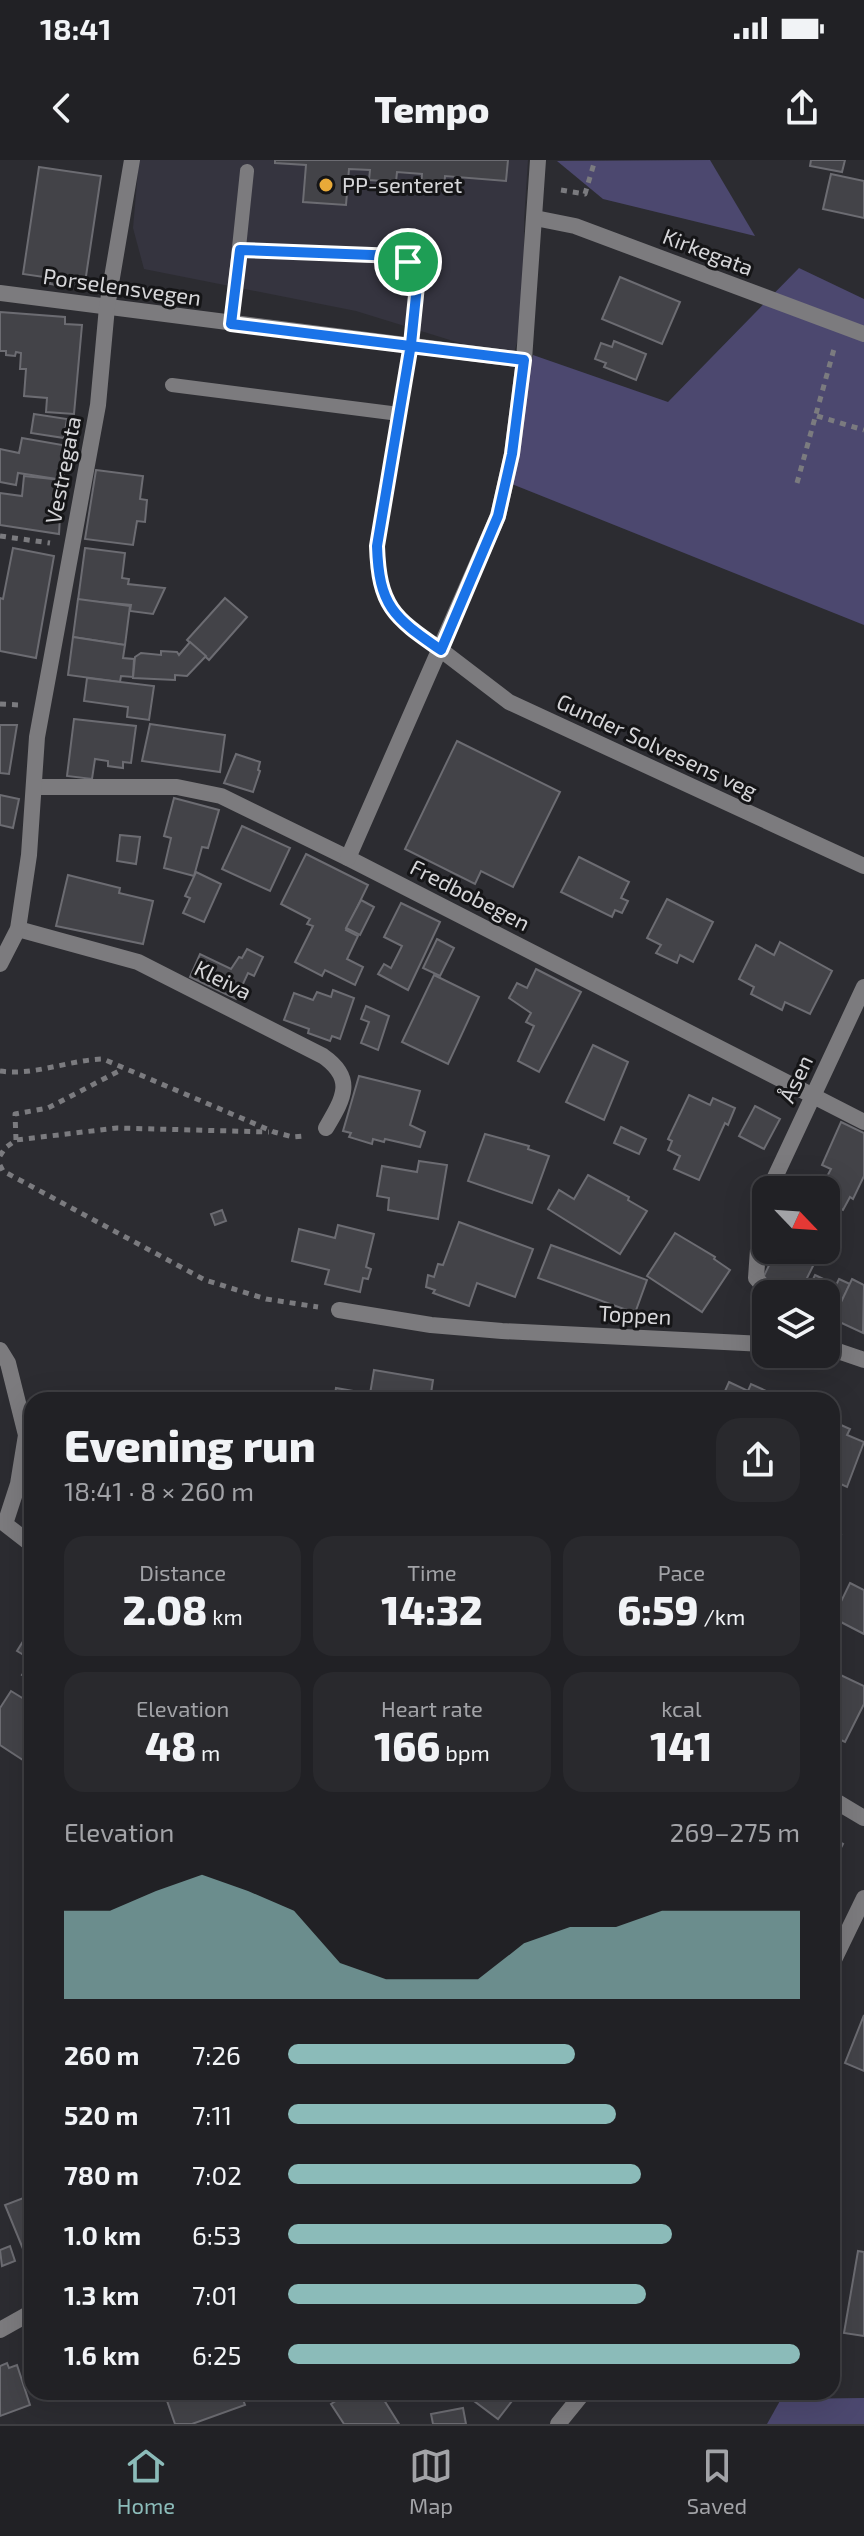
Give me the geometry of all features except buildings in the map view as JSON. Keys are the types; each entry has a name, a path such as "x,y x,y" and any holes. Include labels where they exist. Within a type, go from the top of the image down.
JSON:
{"street":[{"name":"Vestregata","path":"0,964 18,929 29,855 41,706 98,405 107,307 132,160"},
{"path":"348,858 498,516 512,454 524,360 538,160"},
{"name":"Kirkegata","path":"535,218 575,226 864,334"},
{"name":"Porselensvegen","path":"0,293 524,360"},
{"name":"Gunder Solvesens veg","path":"441,650 509,702 864,866"},
{"name":"Fredbobegen","path":"35,787 177,787 221,796 864,1122"},
{"name":"Kleiva","path":"18,929 138,962 323,1056 342,1075 345,1090 326,1128"},
{"name":"Åsen","path":"775,1176 864,987"},
{"name":"Toppen","path":"339,1310 431,1325 502,1331 752,1343"},
{"path":"0,1350 8,1363 24,1418"},
{"path":"840,1351 864,1360"},
{"path":"24,1457 3,1529 24,1541"},
{"path":"840,1804 864,1818"},
{"path":"840,1948 864,1898"},
{"path":"0,2330 24,2316"},
{"path":"558,2424 578,2400"}],"lane":[{"path":"231,324 247,171"},
{"path":"240,250 398,256 408,262 418,276 411,344 377,546 378,573 388,605 405,625 441,650"},
{"path":"172,385 399,414"}],"path":[{"path":"561,190 585,194 595,160"},
{"path":"797,483 840,325"},
{"path":"817,416 864,430"},
{"path":"0,536 71,546"},
{"path":"0,1071 18,1074 80,1059 103,1059 274,1132 293,1137 318,1135 326,1128"},
{"path":"16,1140 15,1114 48,1108 119,1071 121,1066"},
{"path":"0,1156 16,1140 117,1128 274,1132"},
{"path":"0,1165 3,1171 205,1280 266,1299 339,1310"}],"shaded area":[{"path":"139,160 528,160 524,221 524,320 512,359 356,311 144,269 133,228"},
{"path":"710,160 755,236 603,199 557,161"},
{"path":"799,268 864,299 864,625 507,482 533,355 668,402"},
{"path":"864,2398 864,2424 767,2424 780,2400"}],"place":[{"name":"PP-senteret","path":"326,185"}],"route":[{"path":"408,262 398,256 240,250 231,324 411,344 524,360 512,454 498,516 441,650 405,625 388,605 378,573 377,546 411,344 418,276 408,262"}]}
